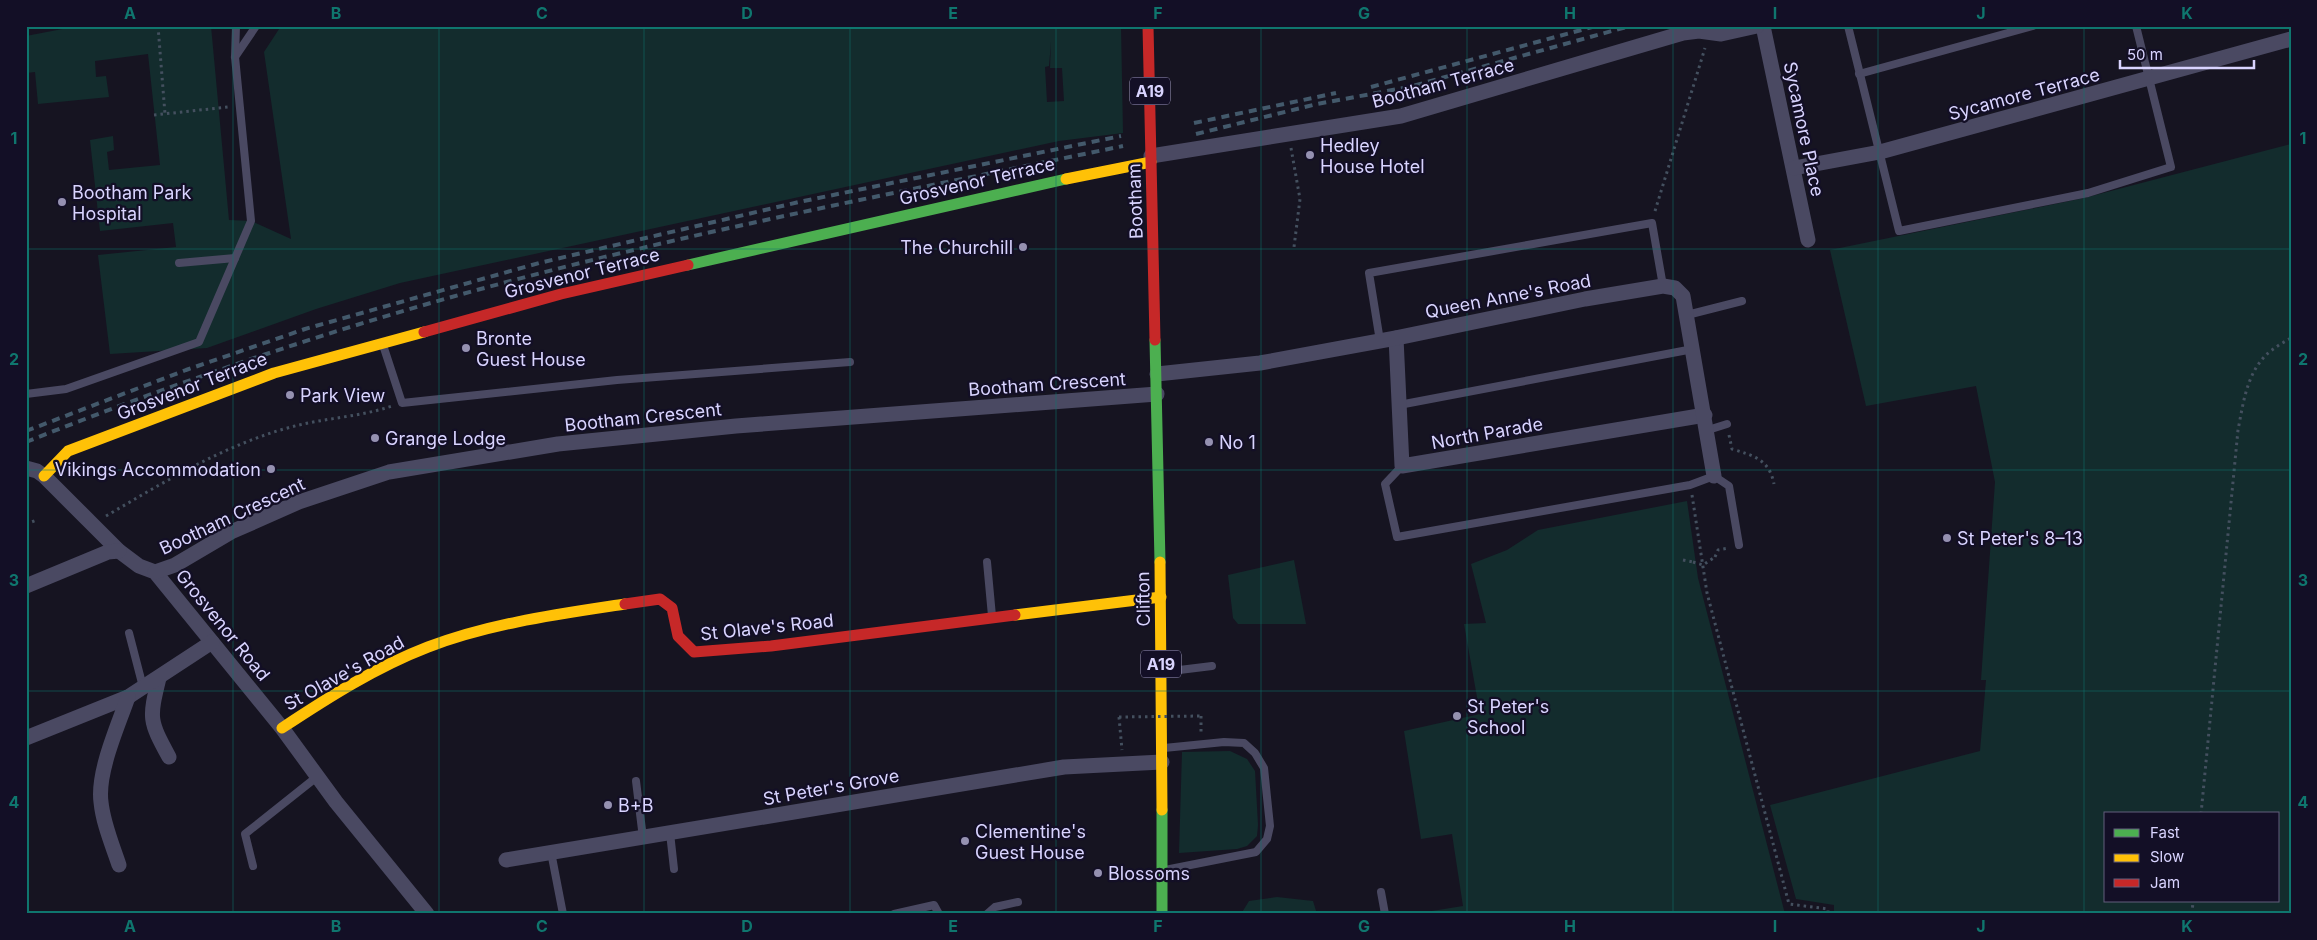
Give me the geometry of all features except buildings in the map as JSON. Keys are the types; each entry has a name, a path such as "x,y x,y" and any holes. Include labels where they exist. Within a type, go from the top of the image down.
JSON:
{"street":[{"name":"Bootham","path":"1148,26 1157,374"},
{"name":"Bootham Terrace","path":"1151,159 1401,116 1683,33 1699,31 1710,34 1737,32 1757,26"},
{"name":"Sycamore Place","path":"1763,26 1808,240"},
{"name":"Sycamore Terrace","path":"1794,168 1880,152 2291,39"},
{"name":"Grosvenor Terrace","path":"44,476 68,451 274,373 561,294 1151,159"},
{"name":"Queen Anne's Road","path":"1157,374 1260,363 1663,286"},
{"path":"1663,286 1675,288 1683,296 1707,422 1714,476"},
{"path":"1396,338 1402,466"},
{"name":"Clifton","path":"1157,374 1161,597 1162,914"},
{"name":"Bootham Crescent","path":"155,572 175,565 231,532 299,502 389,472 558,444 617,438 746,425 1157,394"},
{"name":"North Parade","path":"1402,466 1707,422"},
{"path":"26,468 37,471 44,476"},
{"name":"Grosvenor Road","path":"44,476 119,551 139,566 155,572 282,728 427,914"},
{"path":"26,586 108,552 119,551"},
{"name":"St Olave's Road","path":"282,728 386,665 450,639 512,623 660,599 672,608 678,636 694,652 771,646 1161,597"},
{"path":"26,738 128,698 212,642"},
{"path":"159,678 151,710 154,728 169,757"},
{"path":"120,865 106,827 100,800 108,753 128,698"},
{"name":"St Peter's Grove","path":"506,860 1064,767 1162,755"}],"lane":[{"path":"26,394 66,389 199,342 251,221 235,57 236,26"},
{"path":"235,57 256,26"},
{"path":"1848,26 1899,231 2088,194 2171,167 2136,26"},
{"path":"1859,74 2033,26"},
{"path":"1380,341 1370,272 1652,223 1663,286"},
{"path":"179,263 235,258"},
{"path":"1687,314 1742,301"},
{"path":"383,343 402,403 617,380 850,362"},
{"path":"1399,405 1693,349"},
{"path":"1707,422 1727,424"},
{"path":"1402,466 1385,484 1397,537 1690,485 1714,476 1729,486 1739,545"},
{"path":"987,562 992,618"},
{"path":"128,633 143,687"},
{"path":"1161,672 1212,666"},
{"path":"1162,755 1224,742 1244,744 1255,753 1264,768 1270,826 1267,839 1256,852 1162,871"},
{"path":"253,866 245,834 318,776"},
{"path":"636,781 643,838"},
{"path":"670,833 674,868"},
{"path":"551,852 563,914"},
{"path":"1381,892 1385,914"},
{"path":"987,914 995,907 1018,902"},
{"path":"894,914 934,905 939,914"}],"path":[{"path":"158,26 165,114"},
{"path":"1652,223 1710,34"},
{"path":"154,115 216,108"},
{"path":"1289,135 1300,199 1294,247"},
{"path":"2202,812 2238,430 2244,399 2254,369 2266,354 2291,338"},
{"path":"95,526 106,516 176,476 233,447 292,426 386,408 402,403"},
{"path":"1727,424 1732,449 1759,457 1772,474 1774,484"},
{"path":"1690,485 1707,593 1789,904 1828,909 1828,914"},
{"path":"26,524 37,520"},
{"path":"1683,560 1703,565 1715,557"},
{"path":"1122,748 1119,717 1201,716 1202,734"}],"green space":[{"path":"78,26 211,26 229,220 251,221 291,239 264,52 281,26 1121,26 1123,133 1059,141 400,283 316,309 207,348 110,354 98,255 176,247 173,223 100,231 90,140 113,136 114,150 107,152 109,170 160,165 148,54 95,61 96,77 106,76 109,97 38,104 35,72 26,73 26,36","holes":["1051,42 1050,68 1062,68 1064,101 1047,102 1045,67 1049,66"]},
{"name":"St Peter's 8–13","path":"2291,144 2291,914 1834,914 1834,905 1796,899 1770,805 1980,751 1986,680 1981,680 1995,482 1976,386 1866,406 1830,250 2084,198"},
{"path":"1687,501 1698,578 1785,914 1413,914 1463,906 1452,834 1421,839 1404,731 1480,714 1464,624 1486,623 1471,564 1507,550 1538,530"},
{"path":"1294,560 1306,624 1238,624 1233,618 1228,575"},
{"path":"1230,751 1247,759 1255,771 1257,836 1247,846 1237,849 1179,853 1182,752"},
{"path":"1277,897 1313,901 1317,914 1241,914 1249,901"}],"railway":[{"path":"1371,87 1596,26"},
{"path":"1196,134 1317,104 1409,87 1630,26"},
{"path":"1194,123 1336,93"},
{"path":"26,431 186,370 305,329 539,263 799,202 1121,136"},
{"path":"26,442 262,355 382,317 503,283 657,244 1123,146"}],"traffic: fast":[{"path":"688,265 1066,179"},
{"path":"1155,340 1160,562"},
{"path":"1162,810 1162,914"}],"traffic: slow":[{"path":"1066,179 1151,162"},
{"path":"44,476 68,451 274,373 424,332"},
{"path":"1160,562 1162,810"},
{"path":"1015,615 1161,597"},
{"path":"282,728 371,673 428,647 501,625 625,604"}],"traffic: jam":[{"path":"1148,26 1155,340"},
{"path":"424,332 561,294 688,265"},
{"path":"625,604 660,599 672,608 678,636 694,652 771,646 1015,615"}],"place":[{"name":"Hedley House Hotel","path":"1310,155"},
{"name":"Bootham Park Hospital","path":"62,202"},
{"name":"The Churchill","path":"1023,247"},
{"name":"Bronte Guest House","path":"466,348"},
{"name":"Park View","path":"290,395"},
{"name":"Grange Lodge","path":"375,438"},
{"name":"No 1","path":"1209,442"},
{"name":"Vikings Accommodation","path":"271,469"},
{"name":"St Peter's 8–13","path":"1947,538"},
{"name":"St Peter's School","path":"1457,716"},
{"name":"B+B","path":"608,805"},
{"name":"Clementine's Guest House","path":"965,841"},
{"name":"Blossoms","path":"1098,873"}]}
